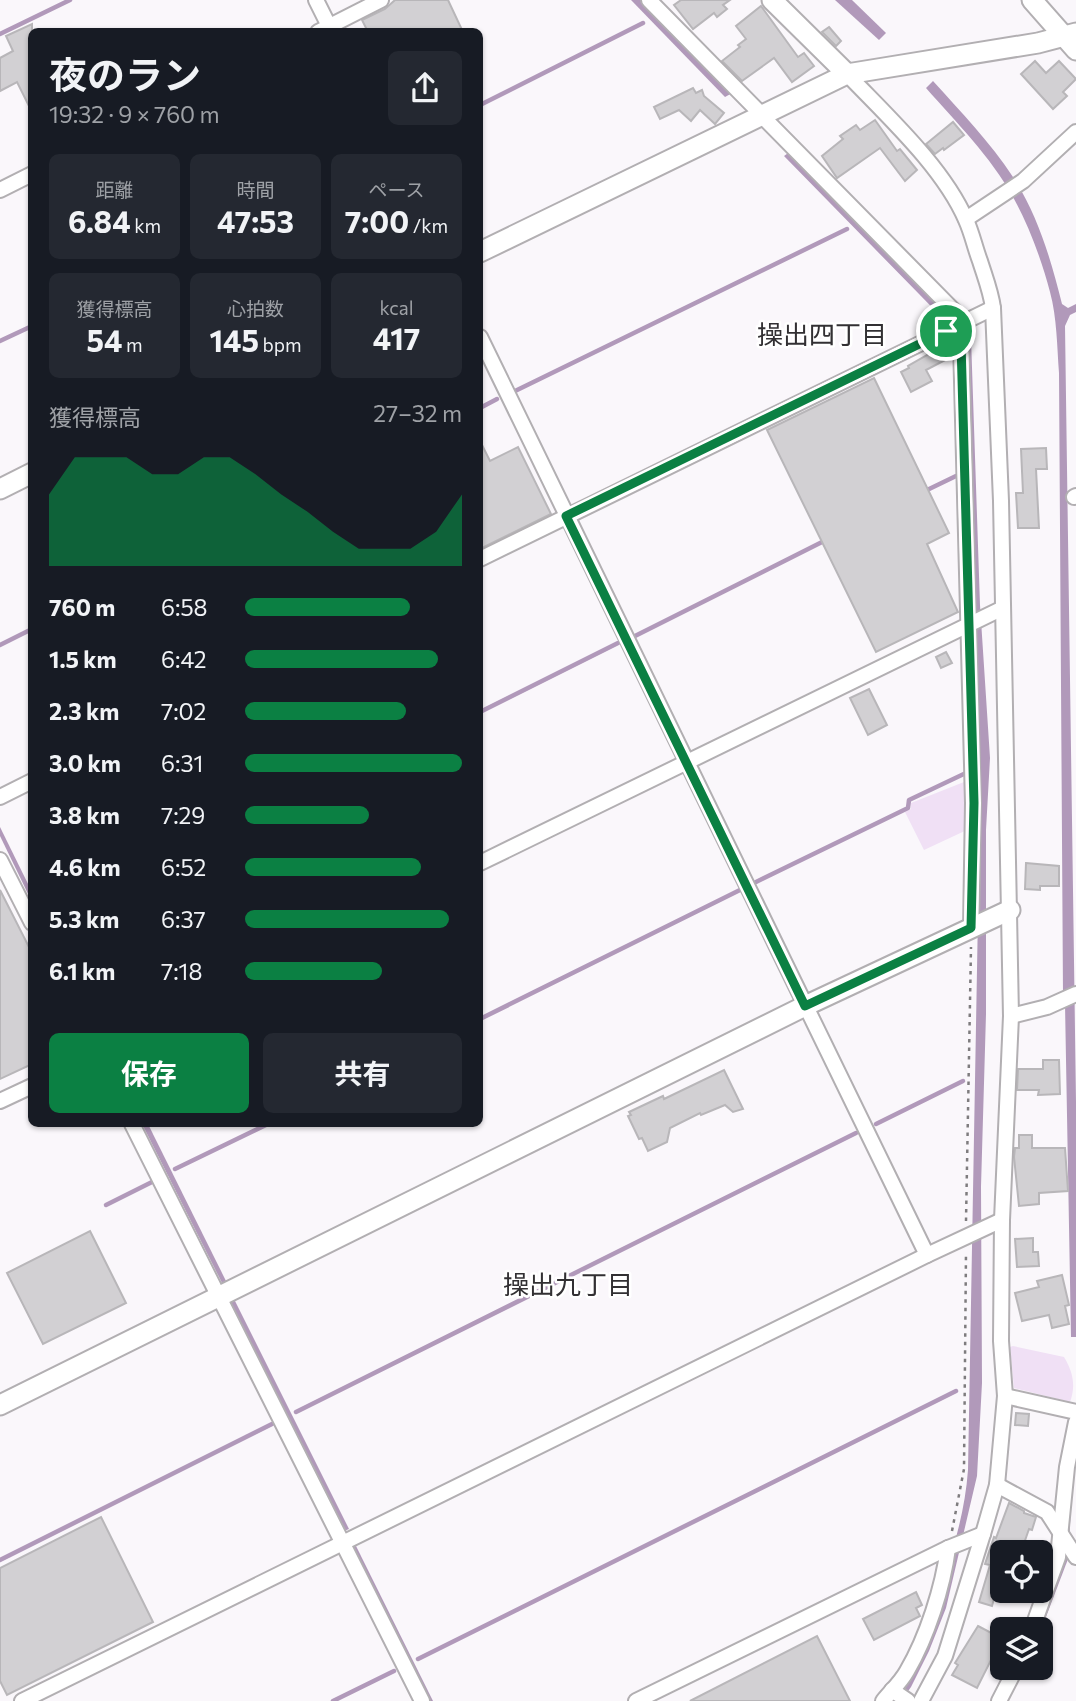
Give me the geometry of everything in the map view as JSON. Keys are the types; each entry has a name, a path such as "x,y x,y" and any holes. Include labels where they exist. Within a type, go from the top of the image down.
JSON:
{"street":[{"path":"316,0 325,28"},
{"path":"330,28 380,0"},
{"path":"649,0 758,118 965,322"},
{"path":"772,0 922,155 966,219 991,294 993,308 1001,501 1010,910 1011,1016 1002,1220 1001,1341 1006,1396 997,1485 984,1534 945,1656 921,1701"},
{"path":"1032,0 1072,40"},
{"path":"483,251 847,75 1072,40"},
{"path":"966,219 1023,181 1076,132"},
{"path":"0,190 28,176"},
{"path":"483,558 993,308"},
{"path":"946,331 961,343 974,803 971,928"},
{"path":"483,343 927,1255"},
{"path":"0,489 28,475"},
{"path":"483,862 1003,608"},
{"path":"0,797 28,783"},
{"path":"0,860 28,915"},
{"path":"0,1405 805,1006 1010,910"},
{"path":"1011,1016 1048,1007 1069,997"},
{"path":"0,1101 28,1088"},
{"path":"132,1127 422,1701"},
{"path":"22,1701 1002,1220"},
{"path":"1006,1396 1076,1412"},
{"path":"1036,1617 1058,1557 1068,1544 1076,1422"},
{"path":"997,1485 1047,1512 1068,1544"},
{"path":"636,1701 948,1548 984,1534"},
{"path":"895,1696 922,1644 946,1564 948,1548"},
{"path":"999,1701 1010,1680"}],"shaded area":[{"path":"631,0 643,0 734,92 725,97"},
{"path":"835,0 852,0 886,33 879,40"},
{"path":"933,81 985,139 1013,177 1037,222 1062,304 1068,308 1076,304 1076,312 1070,315 1065,326 1076,1102 1076,1337 1071,1337 1063,994 1059,373 1055,322 1043,268 1019,208 984,154 926,88"},
{"path":"791,151 971,338 980,605 990,758 986,830 986,1014 981,1187 982,1383 977,1476 946,1608 929,1651 901,1701 891,1701 928,1617 949,1559 958,1530 968,1470 980,803 965,341 784,156"},
{"path":"969,780 969,829 924,850 905,812 911,809 911,803"},
{"path":"0,827 28,884 28,894 0,836"},
{"path":"144,1127 149,1127 227,1283 223,1285"},
{"path":"234,1299 349,1529 344,1531 230,1301"},
{"path":"1010,1347 1064,1357 1073,1379 1070,1402 1014,1388"},
{"path":"1067,1489 1072,1489 1068,1559 1053,1598 1053,1554"},
{"path":"356,1546 433,1701 428,1701 352,1547"},
{"path":"1043,1603 1051,1603 1046,1617 1040,1617"}],"building":[{"path":"395,0 448,0 461,28 366,28 362,20 385,9"},
{"path":"681,0 730,0 723,5 727,9 717,17 714,13 693,29 674,5"},
{"path":"761,6 798,57 804,53 814,66 792,82 774,58 742,81 722,61 746,39 736,26"},
{"path":"32,24 32,28 28,28 28,104 17,82 0,91 0,58 13,51 6,36"},
{"path":"829,27 841,41 836,46 822,32"},
{"path":"1035,61 1046,73 1059,61 1076,79 1063,92 1067,96 1053,109 1021,74"},
{"path":"693,88 696,93 702,90 704,96 724,113 715,124 700,110 691,121 679,110 660,119 654,107"},
{"path":"875,120 897,151 900,149 917,170 905,181 880,148 837,178 822,156 843,139 840,136 856,125 860,130"},
{"path":"953,122 964,135 935,154 926,144"},
{"path":"943,346 949,358 926,370 932,381 911,392 901,372"},
{"path":"874,378 949,533 927,544 958,612 876,652 767,430"},
{"path":"483,447 490,461 518,447 551,514 483,548"},
{"path":"1046,448 1047,469 1036,469 1039,528 1018,528 1016,493 1023,493 1021,449"},
{"path":"946,652 952,663 941,668 936,657"},
{"path":"869,689 887,725 868,735 850,698"},
{"path":"1026,863 1059,866 1059,886 1040,886 1040,890 1025,889"},
{"path":"0,890 28,945 28,1066 0,1079"},
{"path":"1043,1060 1059,1060 1060,1094 1038,1095 1039,1090 1017,1090 1018,1069 1043,1069"},
{"path":"724,1070 743,1109 733,1112 725,1105 701,1115 700,1113 670,1128 667,1142 648,1151 642,1138 639,1139 628,1116 631,1115 629,1112 663,1096 664,1099"},
{"path":"1019,1135 1032,1135 1032,1148 1065,1148 1068,1191 1039,1193 1039,1204 1019,1206 1014,1157 1015,1148 1019,1148"},
{"path":"90,1231 126,1303 43,1344 7,1273"},
{"path":"1033,1238 1033,1252 1038,1252 1039,1266 1017,1267 1015,1239"},
{"path":"1062,1275 1069,1305 1065,1306 1069,1324 1052,1328 1049,1315 1022,1321 1015,1293 1039,1287 1037,1281"},
{"path":"1016,1413 1029,1414 1028,1426 1015,1425"},
{"path":"1009,1503 1036,1517 1025,1540 993,1540"},
{"path":"101,1517 153,1622 7,1695 0,1681 0,1568"},
{"path":"990,1549 990,1565 985,1564"},
{"path":"990,1565 992,1606 979,1602"},
{"path":"916,1592 922,1605 916,1608 920,1616 874,1640 863,1619"},
{"path":"978,1626 990,1632 990,1662 977,1688 952,1675 958,1665 955,1663"},
{"path":"817,1636 850,1701 690,1701"}],"waterway":[{"path":"0,34 70,0"},
{"path":"483,103 643,23"},
{"path":"513,392 847,229"},
{"path":"0,341 28,328"},
{"path":"483,406 497,399"},
{"path":"925,491 956,476"},
{"path":"633,637 826,540"},
{"path":"0,645 28,631"},
{"path":"483,710 618,643"},
{"path":"756,882 908,808 909,800 968,772"},
{"path":"483,1018 742,889"},
{"path":"876,1124 963,1081"},
{"path":"175,1169 262,1127"},
{"path":"296,1412 856,1133"},
{"path":"106,1205 152,1182"},
{"path":"418,1659 956,1391"},
{"path":"0,1560 272,1424"},
{"path":"333,1701 394,1671"}],"district":[{"name":"操出四丁目","path":"822,333"},
{"name":"操出九丁目","path":"568,1283"}],"route":[{"path":"946,331 961,343 974,803 971,928 805,1006 566,516 946,331"}]}
